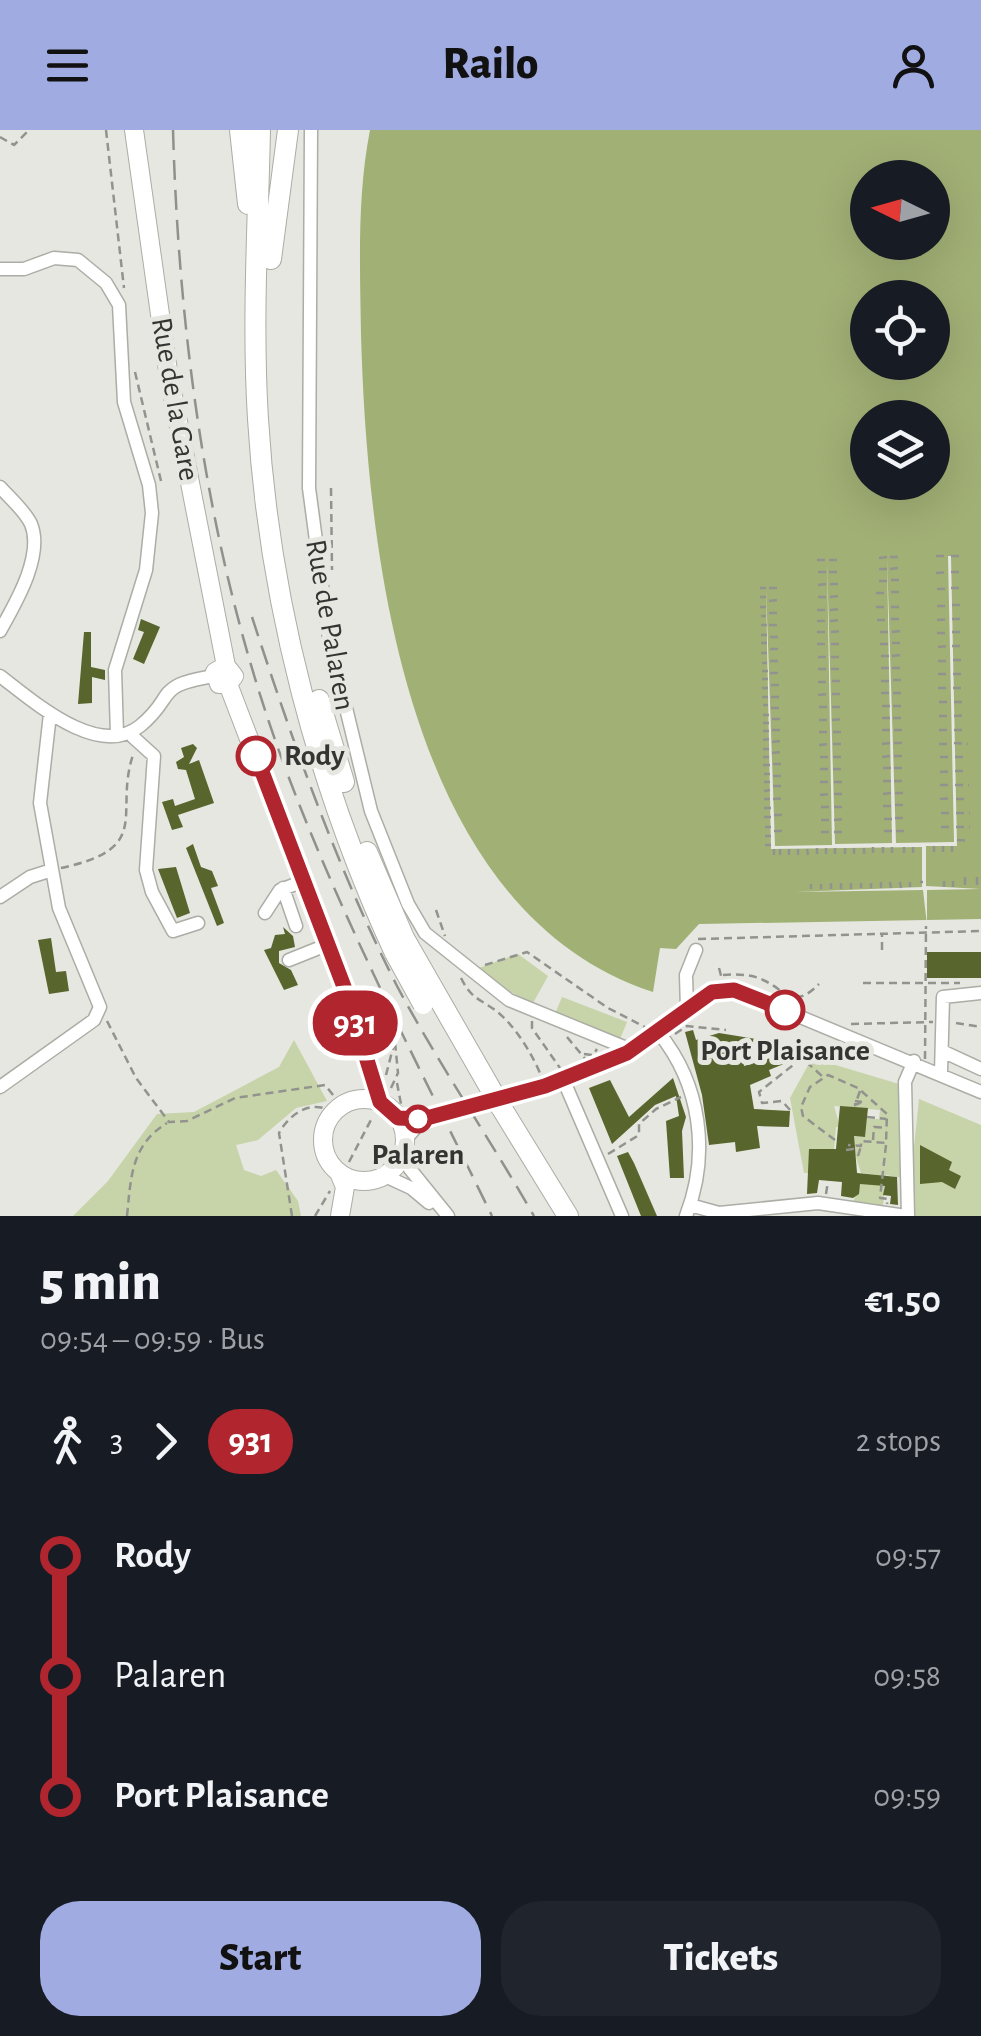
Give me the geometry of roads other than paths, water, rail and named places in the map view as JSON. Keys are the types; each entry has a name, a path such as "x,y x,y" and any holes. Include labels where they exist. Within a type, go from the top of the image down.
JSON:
{"highway":[{"path":"240,130 258,275"},
{"path":"260,130 259,434 284,613 342,818 365,888 537,1177 568,1216"},
{"path":"274,130 271,410 293,596 356,821 400,945"},
{"path":"272,258 288,130"},
{"path":"537,1177 554,1216"}],"main road":[{"name":"Rue de la Gare","path":"134,130 168,370 223,675 328,944 379,1107"},
{"name":"Rue de la Gare","path":"340,1216 345,1187 326,1157 323,1142 364,1054"},
{"path":"343,1106 379,1107 412,1118 404,1147 348,1216"},
{"path":"340,1176 376,1179"}],"street":[{"name":"Rue de Palaren","path":"311,130 309,488 320,584 342,699 372,811 418,925 450,955 509,1000 624,1047"},
{"path":"0,268 24,269 54,258 78,260 106,283 119,304 124,402 149,485 152,513 142,588 115,670 117,735"},
{"path":"0,487 30,520 34,534 19,597 0,630"},
{"path":"135,736 176,684 223,675"},
{"path":"0,676 50,714 84,730 135,736 154,756 148,880 173,931 198,923"},
{"path":"0,1086 99,1013 97,997 75,955 59,908 40,803 50,714"},
{"path":"0,896 30,877 52,870"},
{"path":"265,913 283,888 304,881"},
{"path":"283,888 296,926"},
{"path":"289,960 328,944"},
{"path":"687,1009 686,975 696,950 692,972 717,991 745,994 913,1057 981,1092"},
{"path":"412,1118 545,1086 591,1068 657,1036 687,1009 717,991"},
{"path":"941,1073 946,994 981,993"},
{"path":"657,1036 685,1070 692,1092 700,1154 688,1210 719,1213 818,1204 907,1216 905,1082 913,1057"},
{"path":"942,1051 981,1069"},
{"path":"563,1079 622,1216"},
{"path":"404,1147 410,1169 447,1216"},
{"path":"376,1179 411,1188 447,1216"}],"railway":[{"path":"173,130 182,290 202,451 235,608 257,686 330,878 492,1216"},
{"path":"252,617 317,804 375,941 413,1015 534,1216"}],"place":[{"name":"Rody","path":"256,756"},
{"name":"Port Plaisance","path":"785,1010"},
{"name":"Palaren","path":"418,1119"}]}
